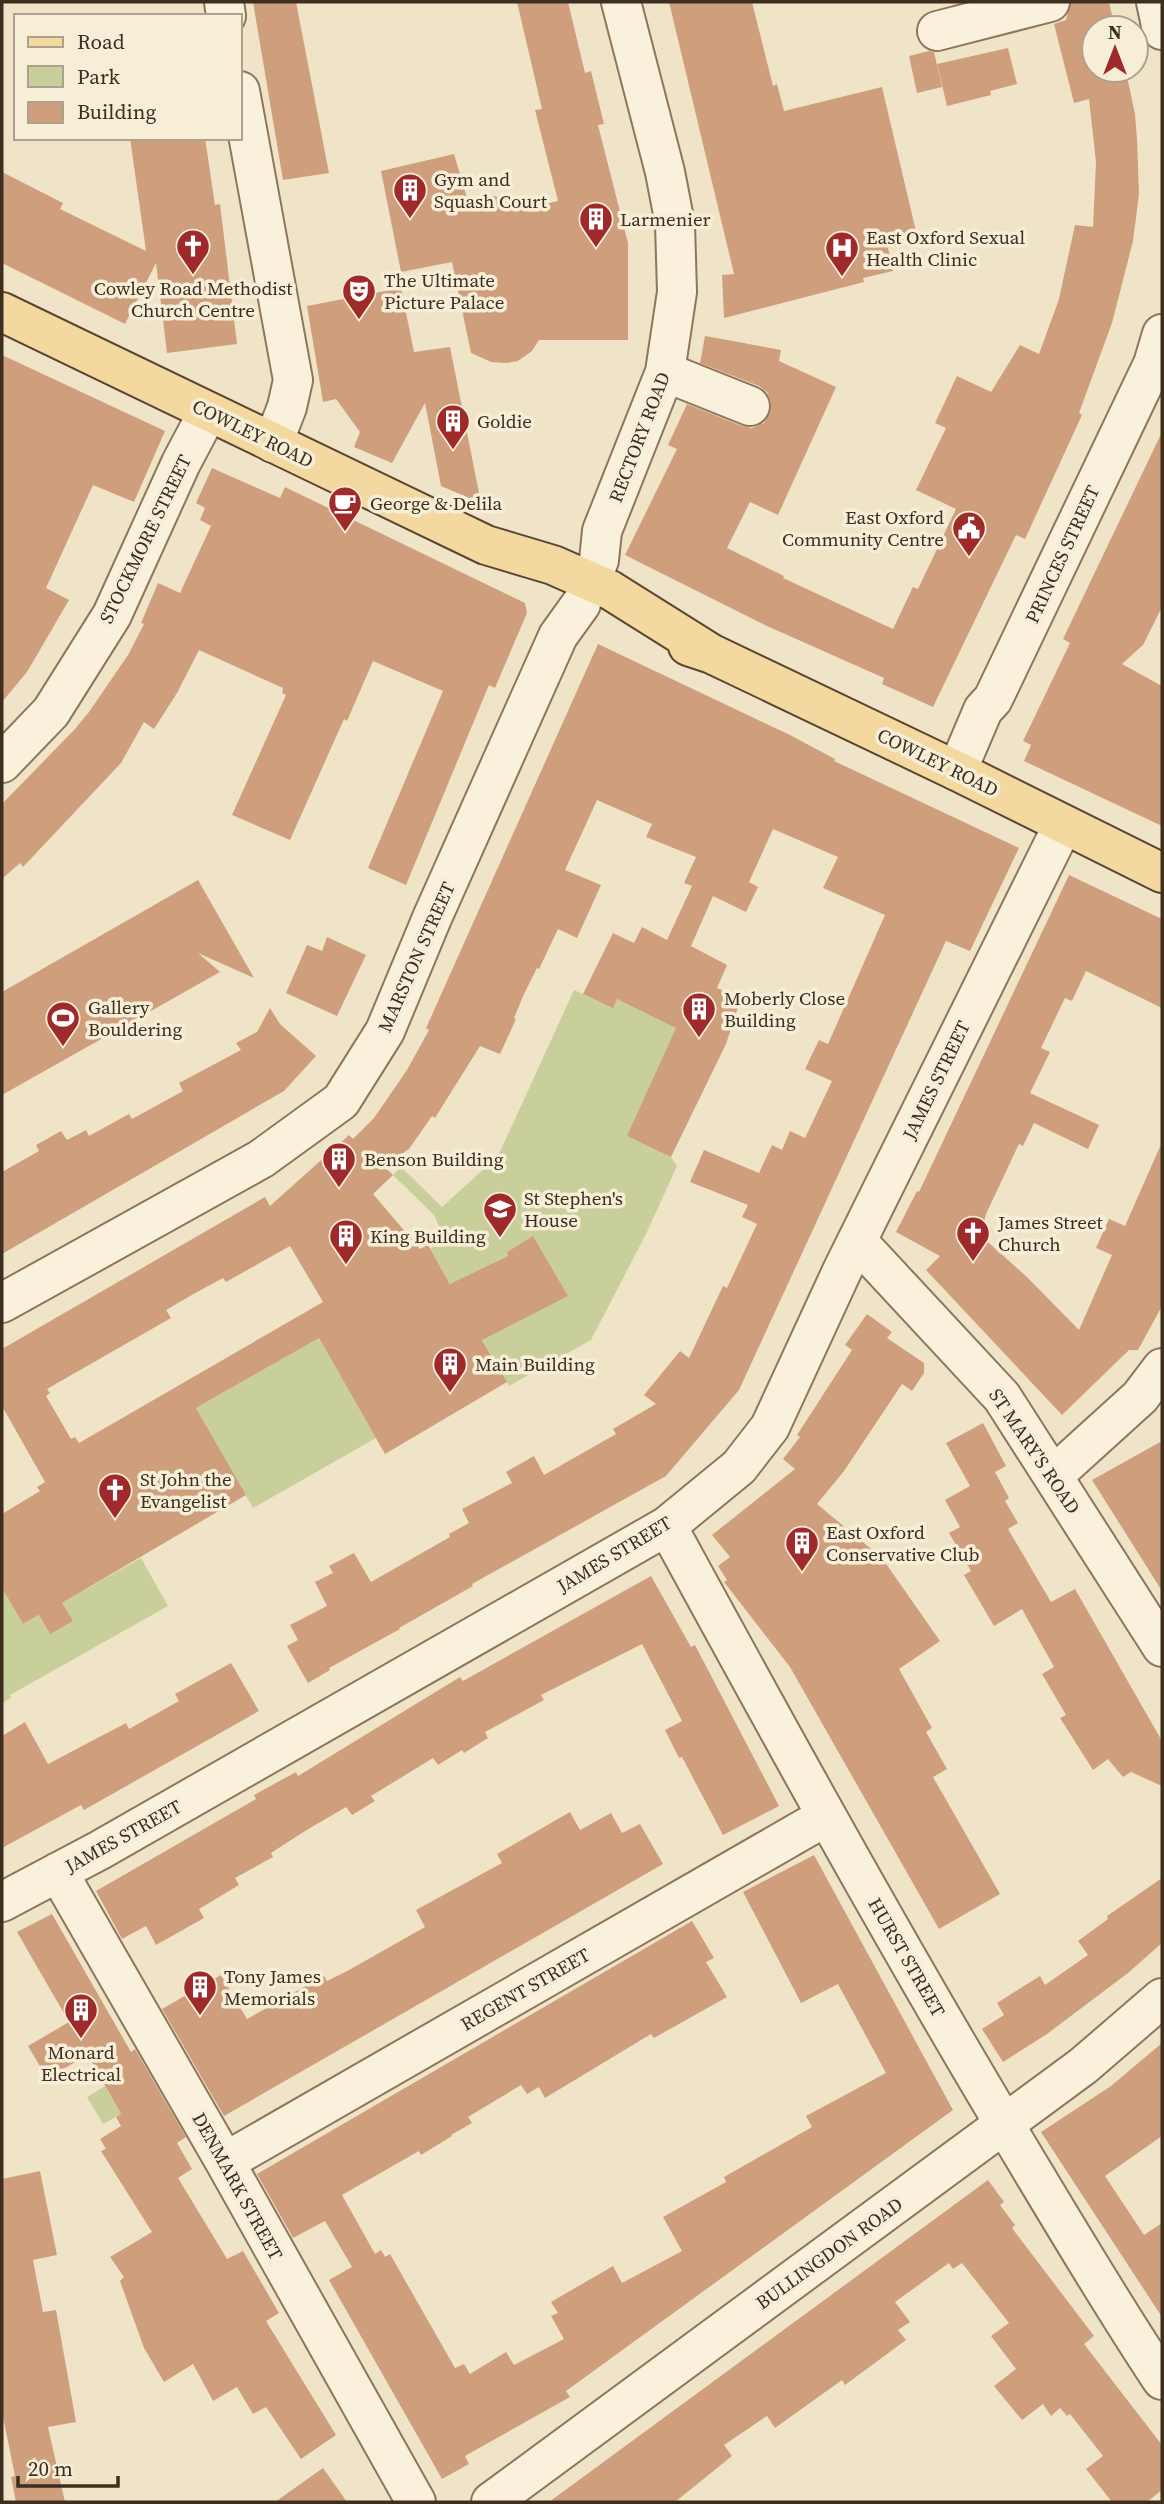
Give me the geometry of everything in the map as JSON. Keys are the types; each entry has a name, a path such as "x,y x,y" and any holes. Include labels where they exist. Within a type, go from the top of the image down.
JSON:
{"main road":[{"name":"COWLEY ROAD","path":"2,312 504,552 546,586 586,593 600,614 712,654 1162,873"}],"street":[{"name":"RECTORY ROAD","path":"586,593 598,560 602,531 666,372 677,292 675,224 665,172 621,2"},
{"path":"937,31 1050,2"},
{"path":"1156,2 1162,30"},
{"path":"242,102 293,380 287,407 273,443"},
{"name":"PRINCES STREET","path":"957,771 983,710 993,699 1153,364 1162,334"},
{"path":"666,372 750,406"},
{"name":"STOCKMORE STREET","path":"2,763 51,712 112,615 181,463 208,412"},
{"name":"MARSTON STREET","path":"2,1303 261,1158 341,1101 386,1031 432,918 558,636 586,593"},
{"name":"JAMES STREET","path":"2,1902 667,1525 739,1467 770,1427 857,1241 1063,825"},
{"name":"ST MARY'S ROAD","path":"857,1241 1002,1397 1162,1647"},
{"path":"1054,1475 1140,1397 1162,1368"},
{"name":"HURST STREET","path":"667,1525 825,1817 1004,2124 1122,2320 1162,2380"},
{"name":"REGENT STREET","path":"225,2162 825,1817"},
{"name":"DENMARK STREET","path":"58,1872 416,2502"},
{"name":"BULLINGDON ROAD","path":"491,2502 1083,2066 1162,1998"}],"green space":[{"path":"574,990 612,1007 617,999 679,1023 628,1136 671,1157 677,1166 646,1234 591,1340 509,1386 479,1334 533,1237 507,1252 508,1256 495,1262 458,1297 430,1249 445,1240 434,1215 393,1175 401,1167 442,1207 498,1156"},
{"path":"319,1338 376,1438 253,1508 196,1408"},
{"path":"141,1558 168,1606 10,1695 11,1698 2,1703 2,1588 23,1624 39,1615 50,1634 62,1603"},
{"path":"105,2086 121,2114 103,2124 87,2097"}],"building":[{"path":"253,2 296,2 329,173 283,180"},
{"path":"517,2 568,2 585,73 591,71 604,124 598,125 628,243 628,340 539,340 532,351 518,361 507,363 491,362 471,353 452,262 401,272 381,171 454,154 467,198 494,196 509,202 517,211 558,201 535,110 542,109"},
{"path":"669,2 752,2 773,86 777,84 784,111 882,87 918,240 888,248 893,271 863,278 864,282 724,318 722,275 734,274"},
{"path":"1071,2 1109,2 1112,14 1080,14 1080,84 1129,84 1135,114 1139,194 1133,241 1112,323 1079,413 1082,415 1025,539 1016,535 933,707 882,684 884,678 767,626 625,555 677,449 668,445 687,404 752,428 764,423 770,413 771,402 767,392 759,386 700,363 705,336 781,350 779,361 836,387 778,515 750,502 727,548 784,576 783,578 893,629 913,587 918,589 956,509 916,490 946,428 935,423 957,376 991,392 1020,345 1039,354 1059,299 1075,225 1093,227 1096,162 1089,99 1074,103 1054,24 1066,20"},
{"path":"1008,48 1017,84 990,91 991,95 947,106 937,64"},
{"path":"934,52 942,87 917,93 909,56"},
{"path":"130,140 205,140 215,205 220,204 237,344 167,353 156,263 125,324 2,263 2,172 63,203 60,209 146,251"},
{"path":"401,288 414,352 450,347 481,503 441,486 425,403 392,463 354,447 360,432 336,399 323,402 307,306"},
{"path":"2,355 165,431 134,502 93,485 46,588 69,600 27,672 2,702"},
{"path":"1162,432 1162,607 1143,645 1122,664 1162,686 1162,826 1024,761 1031,745 1023,741 1070,643 1063,639"},
{"path":"212,468 280,498 285,487 525,603 527,613 495,688 489,685 406,885 368,868 443,691 373,661 290,840 232,815 286,695 282,693 283,688 199,650 177,693 154,729 144,722 121,763 23,867 20,863 2,879 2,804 89,712 128,655 144,624 141,623 158,583 180,593 211,526 200,520 205,508 196,503"},
{"path":"598,644 790,735 835,759 834,761 1019,848 970,951 946,941 739,1390 666,1476 472,1584 473,1586 329,1668 330,1670 308,1683 287,1646 298,1640 290,1625 327,1606 315,1582 333,1573 329,1566 354,1553 371,1582 450,1537 449,1534 469,1523 462,1509 512,1483 506,1472 534,1456 544,1475 616,1434 613,1429 656,1404 644,1395 680,1351 689,1358 723,1286 727,1288 757,1224 742,1217 748,1205 690,1182 704,1150 759,1173 772,1145 782,1150 790,1131 805,1138 832,1081 805,1069 819,1040 828,1044 885,915 823,888 838,857 773,829 749,882 758,887 746,912 713,896 691,946 727,965 717,988 741,998 726,1044 671,1157 627,1136 676,1028 617,999 613,1008 583,994 613,933 634,943 642,927 667,940 692,886 684,883 696,857 646,837 652,824 597,800 565,870 601,885 577,938 558,929 524,994 500,1054 480,1046 435,1118 432,1116 409,1149 384,1166 393,1175 373,1194 420,1249 428,1245 450,1284 508,1256 507,1252 533,1236 568,1296 482,1340 507,1382 385,1454 319,1338 196,1408 246,1495 62,1603 73,1621 50,1634 39,1615 23,1624 2,1588 2,1514 40,1491 37,1487 45,1482 2,1406 2,1349 265,1197 270,1206 349,1135 353,1139 374,1118 407,1070 429,1030 426,1028","holes":["290,1246 323,1302 79,1443 75,1437 71,1439 46,1396 50,1393 47,1389 171,1318 166,1310 223,1278 226,1282"]},
{"path":"1069,875 1162,919 1162,1008 1086,971 1072,1001 1065,998 1041,1048 1050,1052 1030,1093 1099,1125 1088,1149 1034,1123 1023,1146 1019,1144 986,1214 981,1236 1027,1277 1079,1330 1112,1255 1096,1248 1109,1219 1125,1226 1162,1142 1162,1306 1138,1350 1129,1350 1062,1415 926,1270 940,1256 896,1232 917,1191 919,1192"},
{"path":"198,880 254,978 198,953 220,972 2,1095 2,992"},
{"path":"327,937 366,955 337,1016 286,993 307,945 322,951"},
{"path":"270,1008 280,1024 316,1056 284,1091 2,1254 2,1172 39,1151 36,1145 61,1131 67,1140 86,1130 89,1136 129,1114 132,1119 183,1091 179,1083 241,1050 236,1043 257,1032"},
{"path":"867,1314 892,1332 887,1338 924,1363 924,1373 912,1391 902,1384 844,1471 817,1504 882,1558 940,1641 899,1669 932,1728 926,1732 947,1769 933,1777 1000,1894 939,1929 790,1667 724,1582 727,1580 718,1566 730,1557 712,1535 795,1469 783,1459 800,1437 797,1435 852,1350 845,1345"},
{"path":"983,1423 1006,1466 995,1472 1009,1498 1005,1501 1018,1523 1008,1529 1051,1602 1075,1589 1162,1741 1162,1786 1131,1772 1123,1777 1108,1759 1093,1770 1060,1718 1066,1715 1042,1674 1054,1667 1022,1609 994,1626 964,1575 971,1571 949,1533 960,1527 945,1500 970,1486 946,1443"},
{"path":"1162,1441 1162,1591 1092,1480"},
{"path":"651,1576 691,1647 695,1645 779,1806 723,1835 665,1730 682,1721 642,1644 541,1695 544,1700 485,1732 488,1738 464,1753 462,1750 438,1765 433,1758 371,1796 375,1801 352,1815 346,1807 305,1831 271,1853 273,1857 235,1878 239,1885 199,1909 204,1918 156,1945 146,1926 122,1939 96,1891 256,1799 254,1795 296,1772 298,1776 460,1677 463,1681"},
{"path":"231,1663 259,1711 84,1810 81,1805 2,1848 2,1736 25,1722 48,1764 126,1723 129,1729 179,1701 175,1694"},
{"path":"570,1812 580,1830 611,1813 622,1833 640,1824 663,1864 224,2116 162,2009 221,1975 247,2019 324,1976 327,1981 425,1927 416,1910 502,1863 497,1854"},
{"path":"814,1855 953,2110 566,2391 570,2397 465,2456 469,2464 442,2479 329,2280 352,2267 325,2221 293,2238 257,2174 692,1921 714,1958 706,1962 727,1997 654,2038 651,2034 545,2098 539,2087 527,2094 521,2085 468,2117 472,2123 452,2136 421,2155 419,2151 342,2195 375,2254 381,2250 385,2257 390,2254 455,2368 464,2364 470,2374 506,2352 514,2365 564,2339 551,2316 558,2313 551,2302 613,2266 622,2283 682,2251 663,2217 726,2182 724,2177 812,2127 806,2116 886,2073 838,1984 801,2003 743,1892"},
{"path":"1162,1878 1162,1943 1128,1973 1047,2034 1003,2062 982,2029 1004,2015 997,2003 1040,1976 1045,1985 1088,1955 1078,1941 1108,1919 1107,1916"},
{"path":"52,1914 131,2052 135,2049 186,2137 177,2143 192,2169 178,2178 227,2259 243,2251 279,2313 266,2321 336,2435 301,2459 266,2407 253,2414 237,2387 213,2401 193,2364 164,2382 144,2348 120,2281 124,2277 110,2257 152,2232 101,2151 106,2149 100,2139 121,2126 116,2117 121,2114 88,2055 47,2078 28,2046 69,2022 17,1932"},
{"path":"1162,2043 1162,2136 1105,2176 1144,2235 1162,2223 1162,2317 1041,2132 1111,2086"},
{"path":"40,2171 57,2255 33,2260 43,2312 56,2310 76,2422 48,2427 65,2502 16,2502 11,2477 15,2476 2,2412 2,2179"},
{"path":"988,2180 1004,2202 1000,2205 1015,2225 1012,2228 1094,2336 1084,2344 1162,2445 1162,2490 1147,2502 1112,2502 1086,2469 1103,2456 1070,2414 1067,2416 1060,2408 1051,2416 1043,2404 1022,2420 994,2386 1016,2369 991,2336 1009,2323 962,2263 953,2269 949,2263 895,2302 910,2322 898,2330 906,2340 845,2385 842,2380 775,2428 767,2416 724,2445 732,2456 675,2502 549,2502"},
{"path":"323,2468 347,2502 275,2502"}],"place":[{"name":"Gym and Squash Court","path":"410,220"},
{"name":"Larmenier","path":"596,249"},
{"name":"Cowley Road Methodist Church Centre","path":"193,276"},
{"name":"East Oxford Sexual Health Clinic","path":"842,278"},
{"name":"The Ultimate Picture Palace","path":"359,321"},
{"name":"Goldie","path":"453,451"},
{"name":"George & Delila","path":"345,533"},
{"name":"East Oxford Community Centre","path":"969,558"},
{"name":"Moberly Close Building","path":"699,1039"},
{"name":"Gallery Bouldering","path":"63,1048"},
{"name":"Benson Building","path":"339,1189"},
{"name":"St Stephen's House","path":"500,1239"},
{"name":"James Street Church","path":"973,1263"},
{"name":"King Building","path":"346,1266"},
{"name":"Main Building","path":"450,1394"},
{"name":"St John the Evangelist","path":"115,1520"},
{"name":"East Oxford Conservative Club","path":"802,1573"},
{"name":"Tony James Memorials","path":"200,2017"},
{"name":"Monard Electrical","path":"81,2040"}]}
